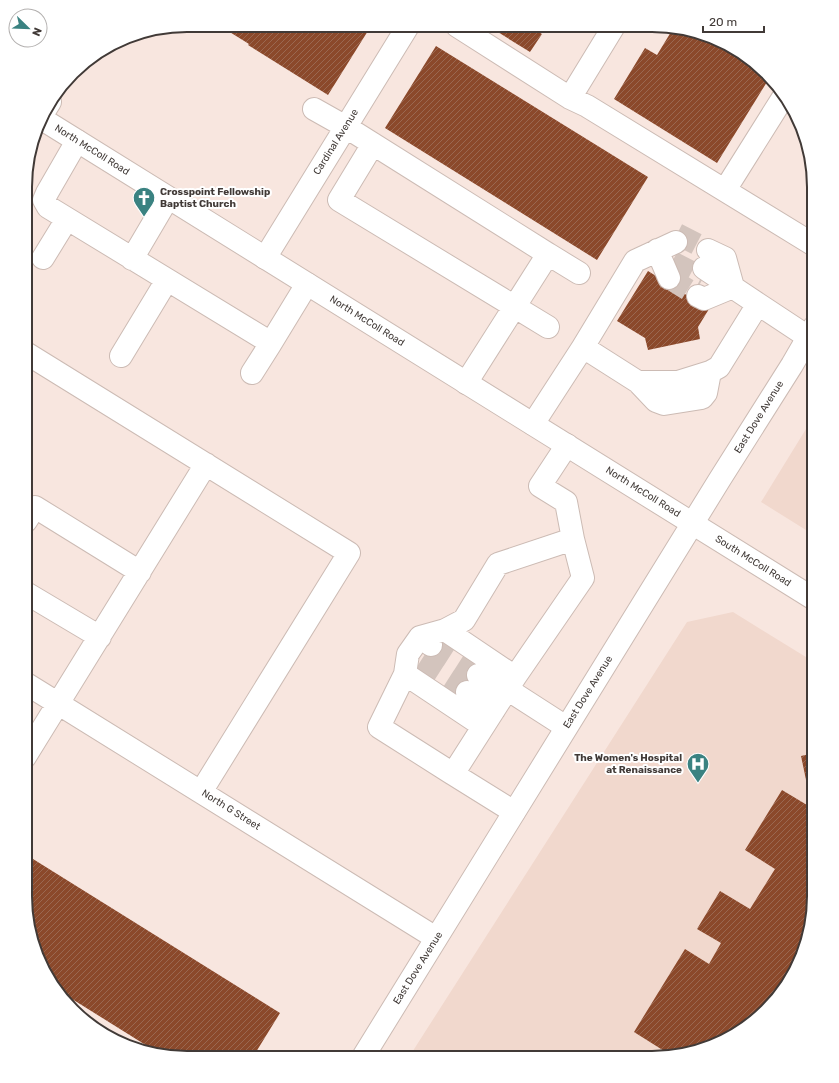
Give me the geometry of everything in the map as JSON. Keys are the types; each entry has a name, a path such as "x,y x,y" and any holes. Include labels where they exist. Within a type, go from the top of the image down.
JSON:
{"main road":[{"name":"Cardinal Avenue","path":"265,258 404,32"},
{"path":"466,32 570,98 587,106 807,241"},
{"path":"570,98 610,32"},
{"path":"725,190 781,101"},
{"path":"314,109 346,127 579,273"},
{"name":"North McColl Road","path":"46,122 693,523"},
{"path":"77,141 47,193 44,200 48,207 271,342"},
{"path":"373,144 339,200 548,327"},
{"path":"132,259 168,198"},
{"path":"43,258 67,219"},
{"path":"466,383 548,254"},
{"path":"533,424 583,348 635,261 671,256"},
{"path":"733,287 704,299 704,273 725,258 733,287 758,304 807,330"},
{"path":"121,356 167,280"},
{"path":"252,373 307,284"},
{"path":"583,348 638,382 678,382 710,372 719,367 758,304"},
{"name":"East Dove Avenue","path":"367,1051 807,339"},
{"path":"32,357 349,553 201,792"},
{"path":"453,774 501,699 583,578 573,539 566,502 540,486 567,445"},
{"path":"32,746 206,464"},
{"path":"32,512 35,507 140,572"},
{"name":"South McColl Road","path":"693,523 807,595"},
{"path":"514,812 379,727 421,650 464,620 498,564 573,539"},
{"path":"32,597 100,637"},
{"path":"421,650 501,699"},
{"path":"421,650 501,699"},
{"path":"473,684 501,699 566,727"},
{"name":"North G Street","path":"32,687 436,938"}],"shaded area":[{"path":"807,427 807,531 761,502"},
{"name":"The Women's Hospital at Renaissance","path":"733,612 807,658 807,906 799,946 791,965 781,982 762,1006 730,1030 702,1043 672,1050 413,1051 687,622"}],"building":[{"path":"230,32 367,32 328,95 248,45 249,44"},
{"path":"498,32 539,32 542,34 530,52"},
{"path":"670,33 692,37 730,53 754,70 767,82 717,163 614,99 645,48 657,55"},
{"path":"436,46 648,177 597,260 385,128"},
{"path":"648,271 709,309 698,327 700,339 648,350 645,338 617,321"},
{"path":"807,755 807,785 801,756"},
{"path":"782,790 807,805 806,916 799,946 791,965 781,982 762,1006 738,1025 721,1035 702,1043 664,1051 634,1032 685,949 709,964 721,943 697,929 720,891 750,909 775,869 745,850"},
{"path":"32,858 280,1013 257,1051 177,1051 147,1046 70,998 53,974 40,946 33,916"}],"tunnel":[{"path":"677,234 708,250"},
{"path":"672,262 703,278"},
{"path":"669,278 698,296"},
{"path":"431,645 478,675"},
{"path":"420,662 467,692"}],"place":[{"name":"Crosspoint Fellowship Baptist Church","path":"144,218"},
{"name":"The Women's Hospital at Renaissance","path":"698,784"}]}
